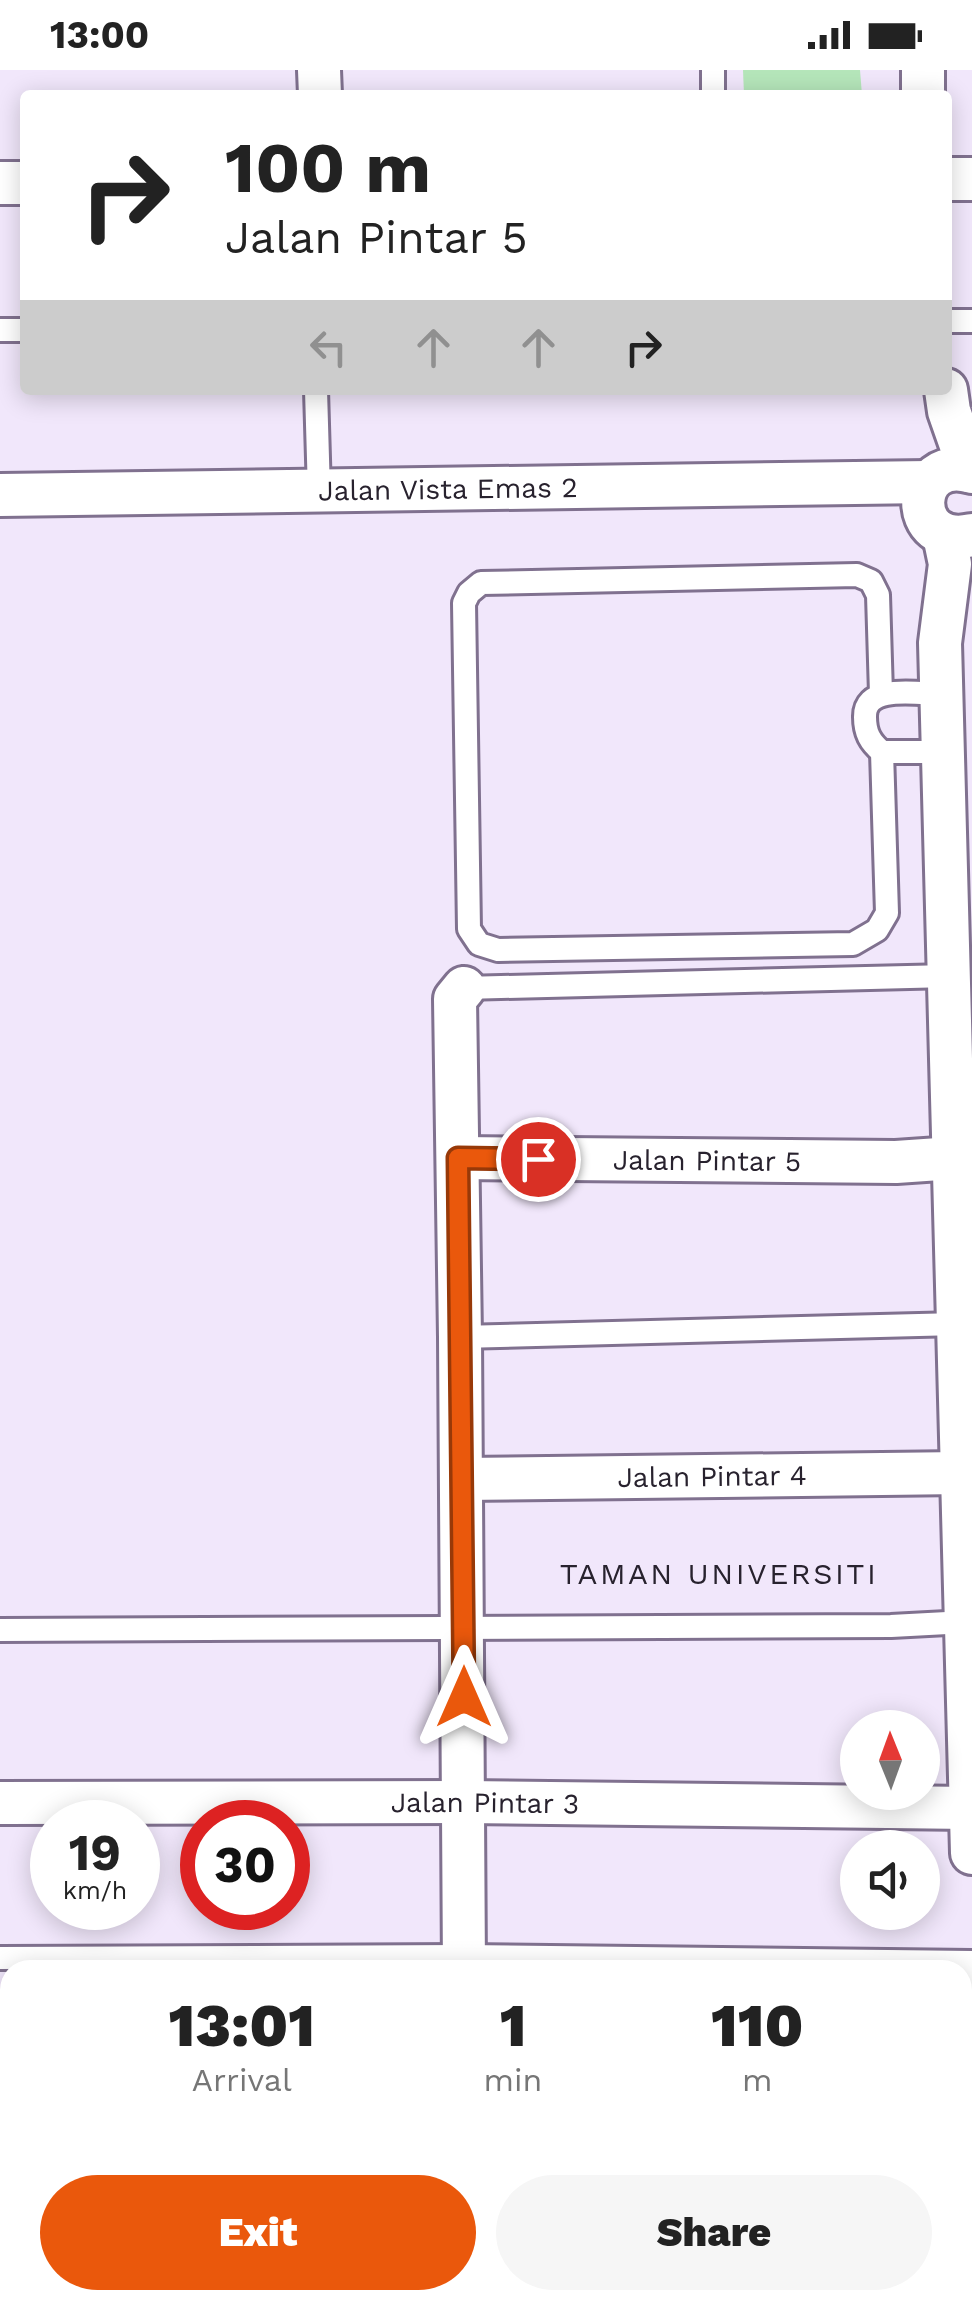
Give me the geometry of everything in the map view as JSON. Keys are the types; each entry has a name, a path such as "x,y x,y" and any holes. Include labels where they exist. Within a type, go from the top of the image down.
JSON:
{"street":[{"path":"948,400 940,642 972,1853"},
{"name":"Jalan Vista Emas 2","path":"0,495 319,492 944,502"},
{"path":"950,1018 961,986 959,929 962,918 972,912"},
{"path":"464,988 454,999 462,1479 464,1960"},
{"name":"Jalan Pintar 5","path":"458,1158 896,1162 954,1158"},
{"name":"Jalan Pintar 4","path":"462,1479 962,1473"},
{"name":"Jalan Pintar 3","path":"0,1802 971,1808"}],"lane":[{"path":"316,395 319,492"},
{"path":"881,694 878,595 871,582 857,575 481,583 469,592 464,603 469,929 478,944 498,950 852,944 878,930 887,913 882,752"},
{"path":"941,694 881,694 864,708 865,730 882,752 943,752"},
{"path":"464,988 948,976"},
{"path":"460,1337 958,1324"},
{"path":"0,1630 891,1626 966,1622"},
{"path":"0,1958 186,1960"}],"green space":[{"path":"743,70 860,70 862,90 744,90"}],"district":[{"name":"TAMAN UNIVERSITI","path":"719,1574"}],"route":[{"path":"464,1697 458,1158 538,1159"}]}
